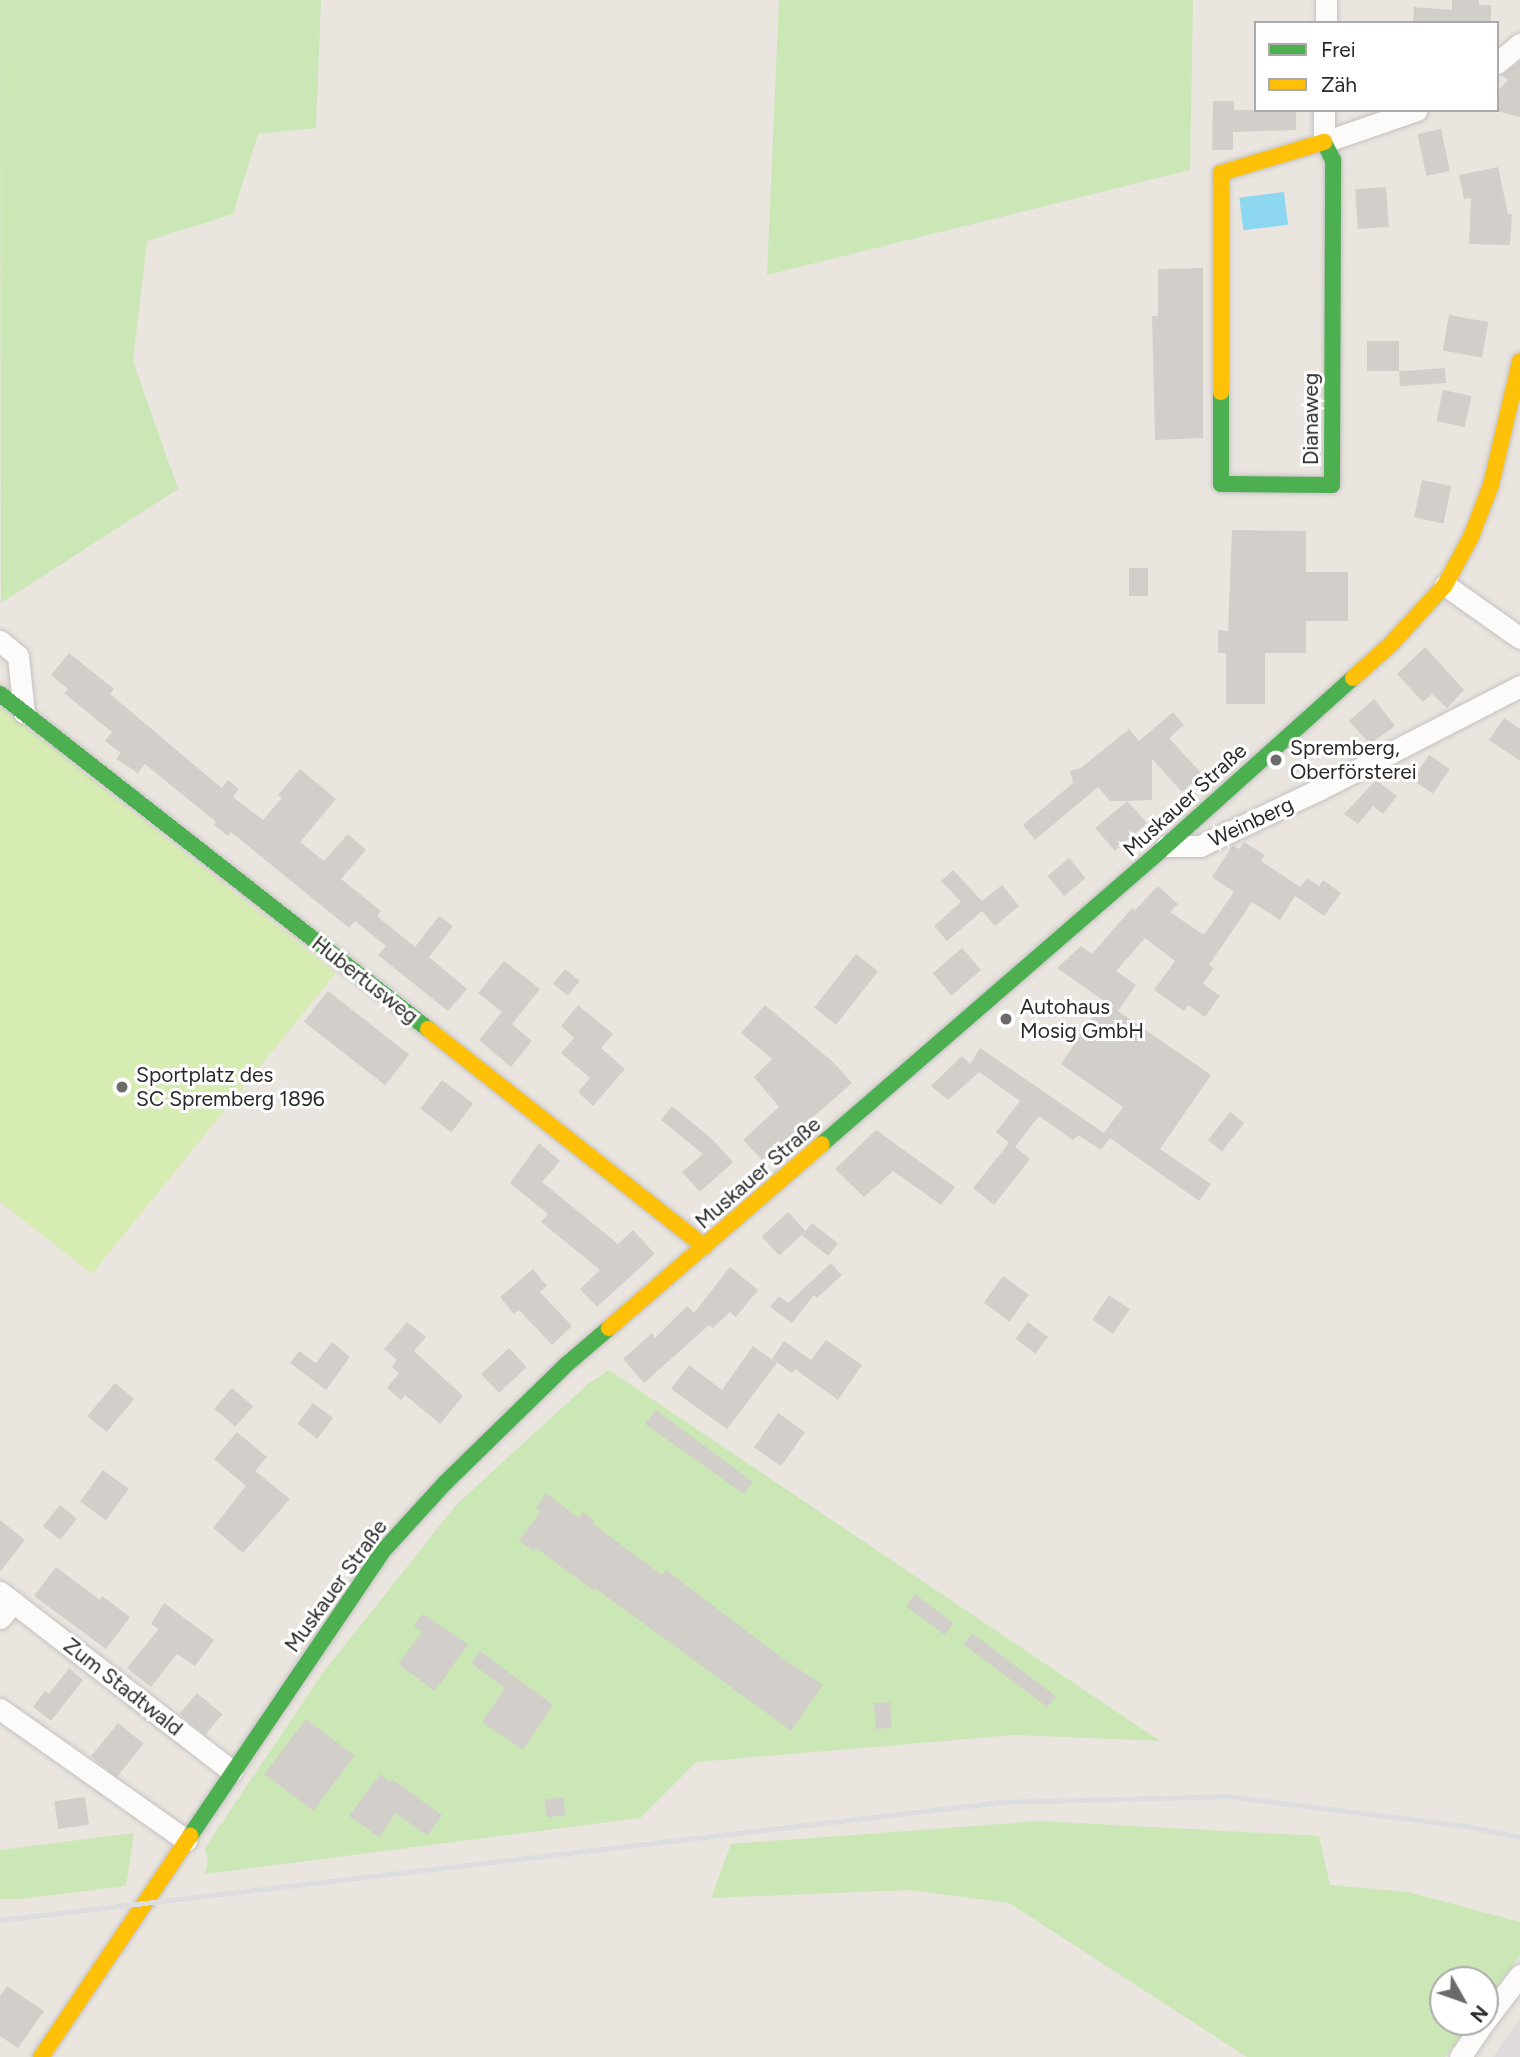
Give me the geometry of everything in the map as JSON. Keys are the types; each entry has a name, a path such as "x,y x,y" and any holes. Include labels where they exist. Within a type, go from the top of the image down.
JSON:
{"main road":[{"name":"Dianaweg","path":"1324,142 1333,160 1332,485 1221,484 1221,173 1324,142"},
{"name":"Muskauer Straße","path":"41,2057 382,1552 444,1483 567,1364 1166,846 1390,645 1446,585 1471,537 1491,485 1520,361"},
{"name":"Hubertusweg","path":"0,694 705,1247"}],"street":[{"path":"1326,0 1326,21"},
{"path":"1499,61 1520,44"},
{"path":"1324,112 1324,142 1410,112"},
{"path":"1446,585 1520,638"},
{"path":"0,640 18,656 24,713"},
{"name":"Weinberg","path":"1166,846 1200,846 1318,790 1520,686"},
{"name":"Zum Stadtwald","path":"5,1604 232,1772"},
{"path":"0,1709 186,1840"},
{"path":"1499,2003 1520,1975"},
{"path":"1460,2057 1475,2036"}],"shaded area":[{"path":"1520,2018 1520,2057 1493,2057"}],"green space":[{"path":"0,0 321,0 316,128 258,134 233,214 147,241 133,361 178,489 1,603"},
{"path":"779,0 1193,0 1190,170 767,275"},
{"name":"Sportplatz des SC Spremberg 1896","path":"0,707 336,973 92,1274 0,1202"},
{"path":"609,1370 1160,1741 1014,1735 696,1762 640,1818 205,1874 208,1860 205,1848 322,1674 456,1505 587,1385"},
{"path":"1040,1821 1319,1836 1330,1885 1408,1892 1520,1922 1520,1955 1499,1984 1499,1966 1429,1966 1429,2036 1461,2036 1445,2057 1247,2057 1009,1903 909,1890 711,1898 731,1844"},
{"path":"134,1833 126,1886 0,1899 0,1850"}],"water":[{"path":"1284,192 1288,225 1243,230 1239,197"}],"building":[{"path":"1452,0 1479,0 1479,5 1491,5 1491,21 1413,21 1414,7 1452,10"},
{"path":"1520,61 1520,117 1499,112 1499,90 1508,80 1502,75"},
{"path":"1213,101 1234,101 1234,110 1296,112 1296,130 1233,132 1233,150 1212,150"},
{"path":"1441,129 1450,171 1426,176 1418,134"},
{"path":"1498,167 1508,214 1512,214 1510,245 1469,244 1471,198 1464,199 1459,175"},
{"path":"1386,187 1389,227 1358,229 1355,189"},
{"path":"1203,268 1203,438 1155,440 1152,316 1158,316 1158,269"},
{"path":"1449,315 1488,322 1482,357 1443,350"},
{"path":"1367,341 1399,341 1399,371 1367,371"},
{"path":"1445,368 1446,383 1400,386 1399,371"},
{"path":"1443,390 1471,396 1465,427 1436,421"},
{"path":"1422,480 1451,486 1443,523 1414,517"},
{"path":"1232,530 1306,531 1306,572 1348,572 1348,621 1306,621 1306,653 1265,653 1265,704 1226,704 1226,653 1218,653 1218,630 1228,631"},
{"path":"1129,568 1148,568 1148,596 1129,596"},
{"path":"1425,647 1464,690 1447,708 1432,694 1423,702 1397,674"},
{"path":"69,653 114,689 110,694 222,788 228,780 239,789 233,797 263,820 282,798 278,795 300,769 336,799 300,842 324,861 348,834 366,850 341,879 381,911 377,916 415,947 439,916 453,926 429,957 467,989 448,1011 378,955 386,946 355,921 349,928 231,832 228,836 214,825 216,822 145,764 138,773 116,759 121,753 105,741 112,732 64,693 68,689 51,675"},
{"path":"1374,699 1395,726 1370,744 1349,721"},
{"path":"1173,712 1184,725 1169,738 1202,774 1182,792 1152,759 1152,800 1110,801 1098,787 1035,840 1023,825 1073,783 1070,771 1081,768 1129,729 1139,741"},
{"path":"1504,718 1520,729 1520,761 1489,740"},
{"path":"1429,755 1450,769 1433,794 1412,780"},
{"path":"1376,780 1397,796 1383,814 1373,806 1358,824 1344,814"},
{"path":"1127,801 1147,823 1115,851 1095,828"},
{"path":"1244,842 1265,855 1261,861 1300,887 1307,878 1319,886 1323,880 1341,893 1324,916 1295,896 1280,920 1252,902 1209,965 1214,968 1203,984 1220,996 1205,1017 1188,1005 1184,1011 1154,990 1175,961 1145,938 1116,971 1136,985 1118,1011 1211,1075 1160,1149 1211,1184 1199,1201 1110,1138 1101,1150 1078,1135 1073,1140 1039,1116 1015,1147 1030,1159 994,1205 973,1188 1009,1143 996,1132 1020,1101 979,1072 948,1100 931,1086 962,1056 970,1064 980,1048 1104,1133 1123,1107 1061,1064 1104,1001 1057,968 1081,946 1092,954 1132,908 1135,910 1158,886 1178,904 1170,912 1204,935 1234,892 1212,877 1233,845 1239,849"},
{"path":"1069,858 1086,878 1064,896 1048,876"},
{"path":"953,870 982,901 1002,885 1019,906 995,926 982,911 947,941 934,926 961,902 941,881"},
{"path":"962,948 981,970 952,995 933,974"},
{"path":"856,954 878,971 836,1025 814,1008"},
{"path":"504,961 540,989 512,1024 532,1041 511,1067 479,1040 502,1012 478,993"},
{"path":"565,969 580,981 568,996 553,984"},
{"path":"328,991 409,1054 385,1085 304,1022"},
{"path":"578,1005 613,1034 601,1048 625,1069 593,1106 578,1092 590,1078 561,1053 574,1038 561,1026"},
{"path":"765,1005 833,1062 852,1083 763,1161 743,1140 779,1107 754,1077 772,1059 741,1033"},
{"path":"442,1080 473,1103 451,1132 420,1109"},
{"path":"672,1106 713,1140 733,1162 700,1192 682,1172 703,1154 661,1120"},
{"path":"1230,1112 1244,1123 1222,1151 1208,1140"},
{"path":"876,1130 955,1187 941,1205 893,1171 864,1197 835,1169"},
{"path":"539,1143 560,1161 542,1182 618,1244 633,1230 655,1254 597,1307 580,1289 600,1270 541,1222 548,1214 510,1183"},
{"path":"788,1212 806,1231 779,1256 762,1237"},
{"path":"812,1223 838,1243 828,1256 802,1236"},
{"path":"831,1263 842,1275 817,1298 814,1295 792,1323 770,1307 779,1296 788,1303"},
{"path":"730,1267 758,1290 736,1317 730,1312 713,1328 709,1325 644,1383 623,1359 652,1333 655,1338 687,1306 694,1313"},
{"path":"533,1269 547,1286 540,1292 572,1326 552,1345 519,1310 514,1314 500,1297"},
{"path":"1003,1276 1029,1295 1009,1322 984,1303"},
{"path":"1109,1295 1130,1309 1113,1334 1092,1320"},
{"path":"407,1322 426,1337 414,1351 463,1396 440,1424 405,1395 401,1400 387,1388 399,1373 392,1367 397,1360 384,1349"},
{"path":"1028,1322 1048,1337 1035,1354 1015,1339"},
{"path":"826,1340 862,1365 838,1400 795,1369 792,1373 772,1359 784,1341 811,1360"},
{"path":"332,1342 350,1357 326,1390 290,1363 299,1351 316,1363"},
{"path":"753,1346 777,1363 727,1429 671,1389 689,1365 722,1390"},
{"path":"509,1348 527,1367 499,1393 481,1374"},
{"path":"115,1383 134,1399 107,1432 87,1416"},
{"path":"232,1388 253,1406 235,1427 214,1408"},
{"path":"313,1403 333,1418 317,1439 297,1424"},
{"path":"656,1410 753,1482 744,1494 645,1424"},
{"path":"778,1413 805,1432 781,1466 754,1447"},
{"path":"237,1432 267,1457 255,1471 290,1499 243,1553 213,1528 246,1486 214,1459"},
{"path":"103,1470 129,1489 106,1520 80,1502"},
{"path":"546,1493 579,1518 583,1512 595,1521 593,1524 662,1575 666,1570 782,1658 823,1685 791,1731 595,1588 593,1590 536,1548 533,1551 519,1540 541,1511 536,1508"},
{"path":"60,1505 77,1519 60,1540 43,1526"},
{"path":"0,1520 25,1540 0,1572"},
{"path":"56,1567 100,1600 102,1596 130,1617 106,1649 34,1596"},
{"path":"915,1594 953,1623 944,1635 906,1606"},
{"path":"164,1603 214,1640 195,1666 177,1654 151,1687 127,1668 159,1629 151,1624"},
{"path":"423,1614 468,1644 435,1691 398,1664 422,1632 414,1626"},
{"path":"972,1633 1056,1696 1047,1707 964,1644"},
{"path":"480,1651 553,1705 523,1750 482,1722 505,1688 471,1663"},
{"path":"69,1668 83,1680 51,1721 33,1707 45,1691 49,1694"},
{"path":"197,1693 222,1714 205,1735 180,1714"},
{"path":"890,1702 892,1728 876,1729 874,1703"},
{"path":"306,1719 355,1756 313,1811 264,1774"},
{"path":"118,1723 144,1744 117,1777 91,1756"},
{"path":"380,1774 390,1782 392,1779 442,1815 427,1836 396,1813 379,1837 349,1816"},
{"path":"85,1797 89,1825 58,1829 54,1801"},
{"path":"563,1797 566,1815 547,1818 544,1800"},
{"path":"7,1986 44,2011 18,2048 0,2036 0,1996"}],"railway":[{"path":"0,1920 1001,1802 1225,1796 1466,1826 1520,1837"}],"traffic: fast":[{"path":"1221,392 1221,484 1332,485 1333,160 1324,142"},
{"path":"822,1144 1159,852 1353,678"},
{"path":"0,694 428,1029"},
{"path":"190,1836 382,1552 445,1483 567,1364 609,1328"}],"traffic: slow":[{"path":"1221,392 1221,173 1324,142"},
{"path":"1353,678 1390,645 1445,585 1471,537 1491,485 1520,361"},
{"path":"428,1029 705,1247"},
{"path":"609,1328 822,1144"},
{"path":"41,2057 190,1836"}],"place":[{"name":"Spremberg, Oberförsterei","path":"1276,760"},
{"name":"Autohaus Mosig GmbH","path":"1006,1019"},
{"name":"Sportplatz des SC Spremberg 1896","path":"122,1087"}]}
